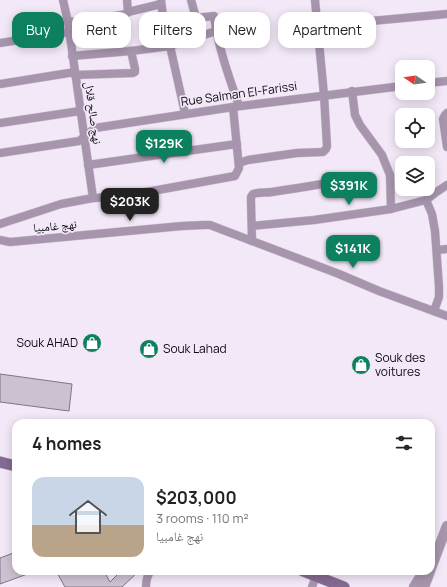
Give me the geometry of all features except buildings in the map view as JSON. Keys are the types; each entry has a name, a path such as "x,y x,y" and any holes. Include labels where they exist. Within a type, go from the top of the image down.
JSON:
{"main road":[{"path":"0,462 12,465"},
{"path":"316,576 344,587"}],"street":[{"name":"نهج صالح قلال","path":"63,0 68,22 93,198"},
{"path":"127,0 128,12 161,2 162,12"},
{"path":"191,0 194,12"},
{"path":"315,0 316,12"},
{"path":"376,21 447,14"},
{"path":"68,22 72,22"},
{"path":"0,43 69,32"},
{"path":"72,56 154,48"},
{"path":"170,48 184,114"},
{"path":"0,224 61,204 93,198 130,195 235,176 239,168 236,106 221,48"},
{"path":"239,163 248,160 297,153 323,152 326,149 327,142 324,95 319,48"},
{"path":"0,84 75,74 133,73 135,72 135,69 131,51"},
{"path":"435,82 447,81"},
{"name":"Rue Salman El-Farissi","path":"0,153 79,141 95,128 236,106 395,87"},
{"path":"352,91 355,115 360,125 382,155 390,175 391,209"},
{"path":"0,123 80,111"},
{"path":"447,113 443,119 447,147"},
{"path":"88,165 237,144"},
{"path":"252,241 251,197 253,194 303,188 350,179"},
{"path":"252,226 314,220 391,209 426,200 447,186"},
{"path":"426,200 432,214 435,231 439,297 434,312"},
{"name":"نهج غامبيا","path":"0,240 10,242 204,225 215,227 447,316"},
{"path":"436,250 447,249"},
{"path":"435,554 444,541 447,526"},
{"path":"146,587 146,580 148,575"},
{"path":"414,587 422,575"},
{"path":"424,587 428,575"},
{"path":"312,587 316,576"}],"place":[{"name":"Souk AHAD","path":"92,343"},
{"name":"Souk Lahad","path":"149,349"},
{"name":"Souk des voitures","path":"361,365"}]}
